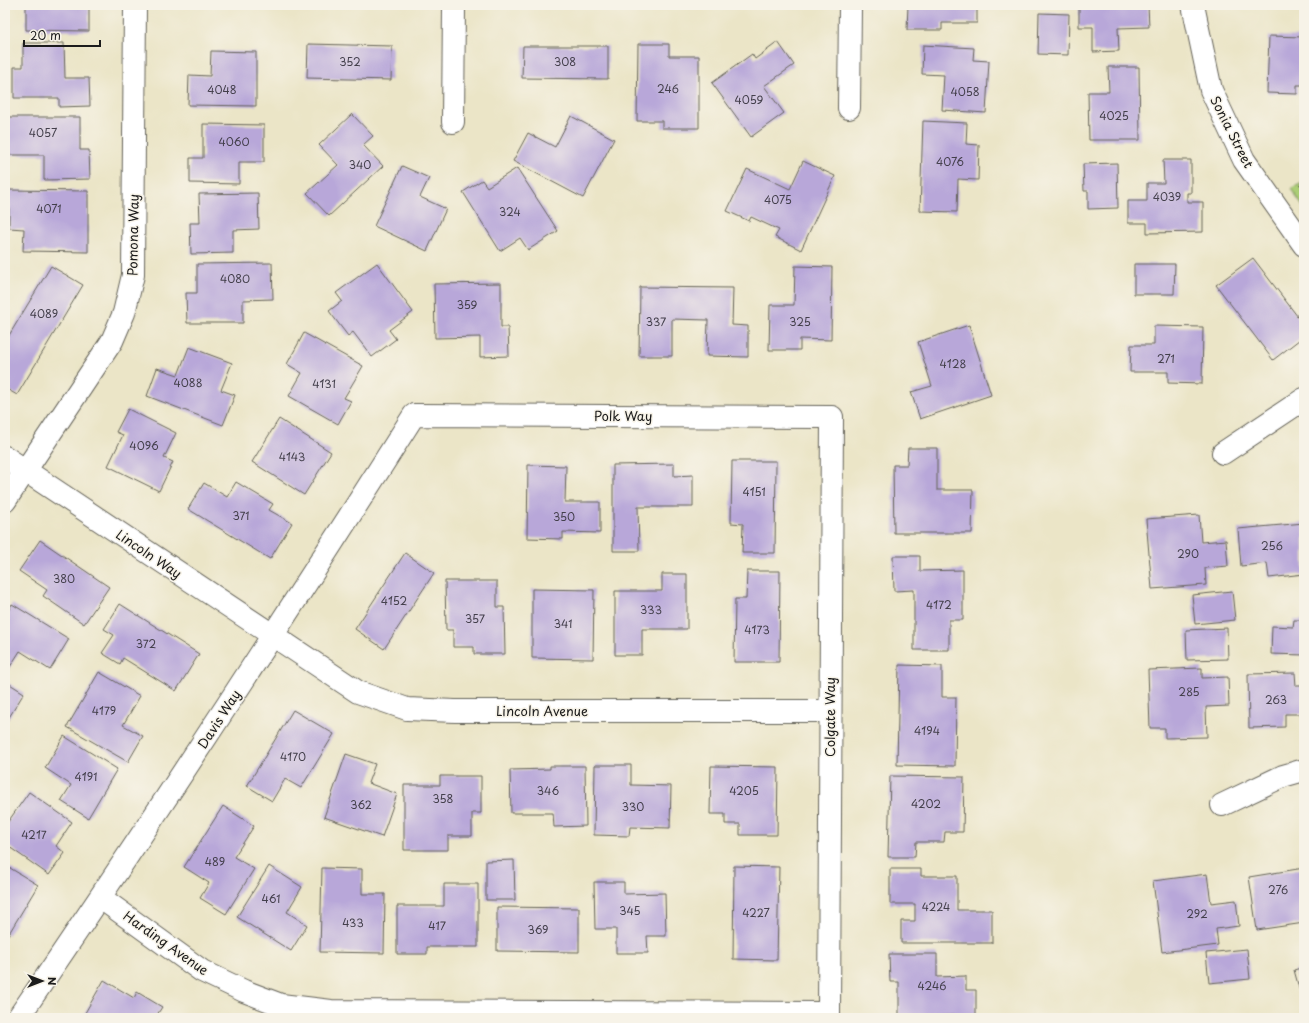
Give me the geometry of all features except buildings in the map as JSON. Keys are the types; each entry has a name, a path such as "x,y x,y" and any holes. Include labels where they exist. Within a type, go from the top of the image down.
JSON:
{"street":[{"name":"Pomona Way","path":"5,501 112,341 124,313 133,275 135,5"},
{"path":"453,122 454,5"},
{"path":"849,108 850,5"},
{"name":"Sonia Street","path":"1193,5 1211,90 1244,160 1304,245"},
{"path":"1223,453 1304,399"},
{"name":"Polk Way","path":"414,415 832,417"},
{"name":"Davis Way","path":"18,1018 101,898 273,636 414,415"},
{"name":"Colgate Way","path":"829,1016 832,417"},
{"path":"5,457 25,471"},
{"name":"Lincoln Way","path":"25,471 273,636"},
{"name":"Lincoln Avenue","path":"273,636 358,692 407,709 455,711 830,711"},
{"path":"1222,805 1283,776 1304,770"},
{"name":"Harding Avenue","path":"101,898 202,971 244,991 281,1005 331,1010 829,1016"}],"path":[{"path":"1300,184 1304,192"}],"green space":[{"path":"1304,182 1304,208 1291,189"}]}
